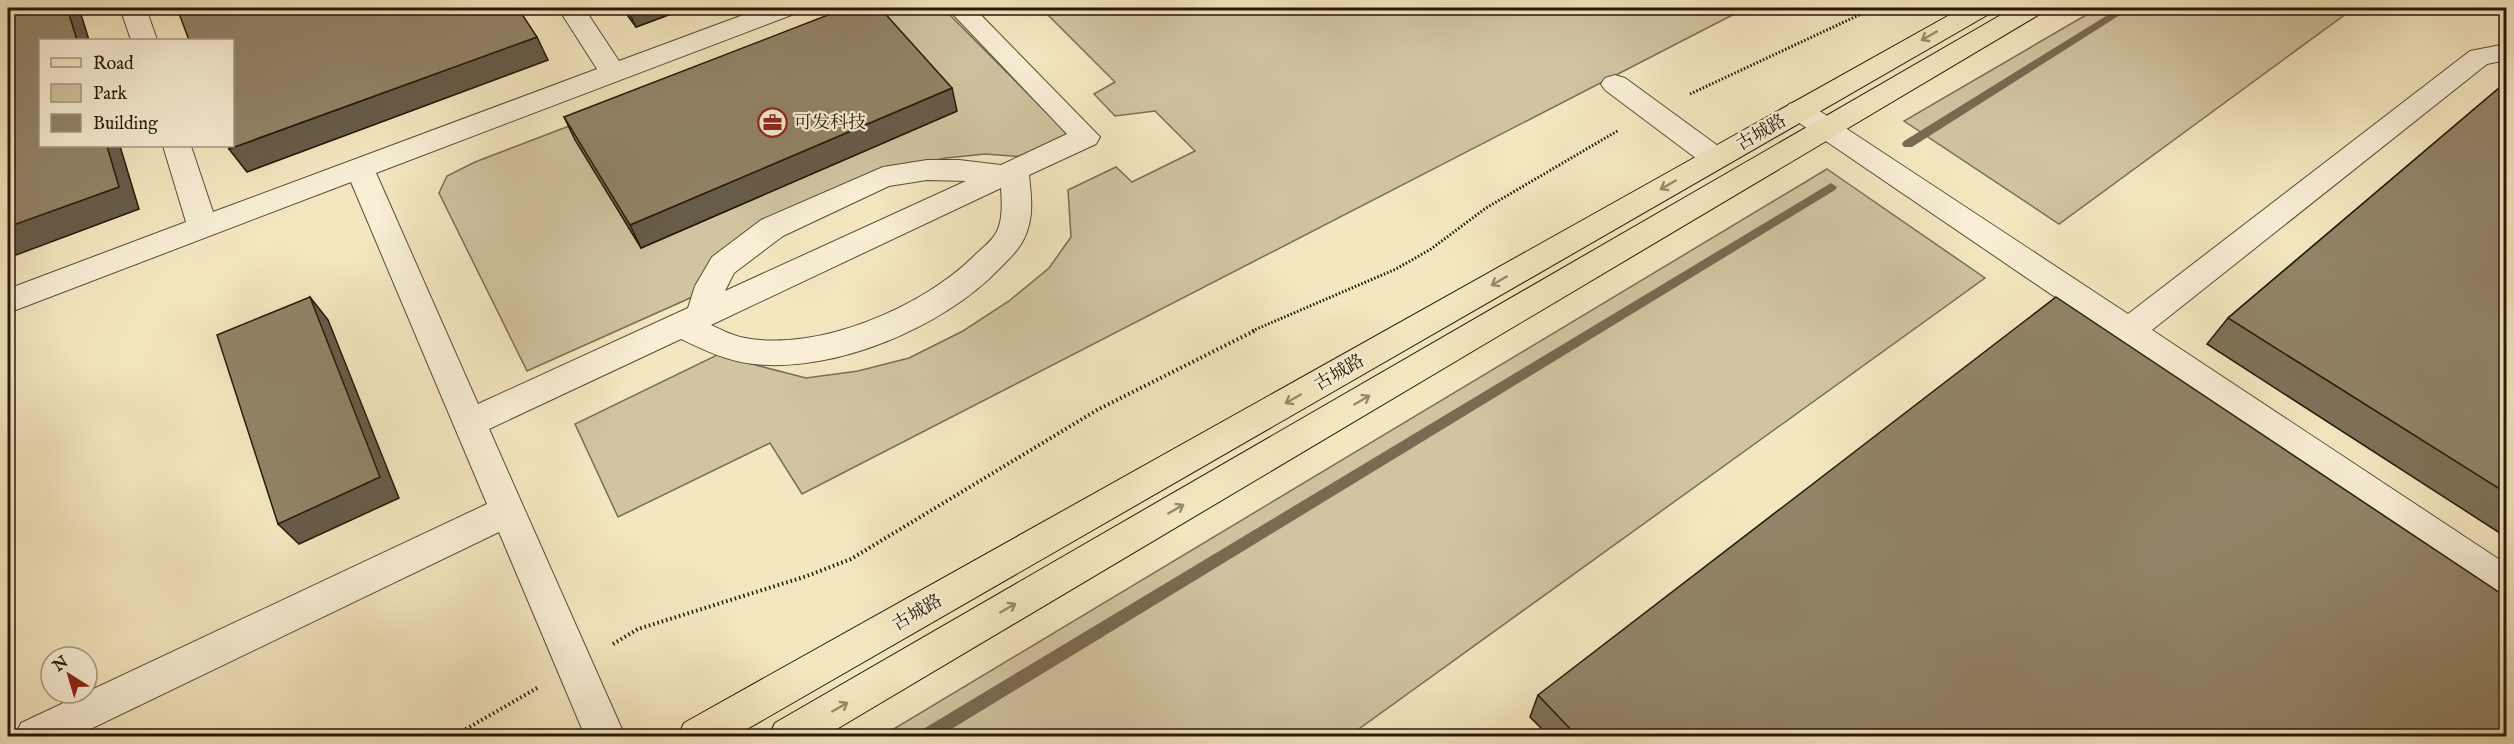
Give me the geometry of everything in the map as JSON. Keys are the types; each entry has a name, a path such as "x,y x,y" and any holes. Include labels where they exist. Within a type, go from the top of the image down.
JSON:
{"main road":[{"name":"古城路","path":"789,736 1812,119 1980,8"},
{"name":"古城路","path":"698,736 1715,158 1812,119 2031,8"}],"lane":[{"path":"133,8 144,39"},
{"path":"571,8 613,72"},
{"path":"8,301 785,8"},
{"path":"469,423 1086,137 960,8"},
{"path":"2129,331 2479,57 2506,52"},
{"path":"1615,84 1715,158"},
{"path":"1812,119 2506,584"},
{"path":"177,147 202,227"},
{"path":"359,168 605,736"},
{"path":"691,320 723,265 772,228 883,177 927,170 1009,173"},
{"path":"691,320 729,348 756,352 799,350 850,339 898,322 941,302 982,269 1010,235 1017,205 1009,173"},
{"path":"35,736 508,511"}],"path":[{"path":"454,736 638,629 807,576 851,559 1108,404 1235,339 1396,269 1431,249 1486,208 1653,112 1874,8"}],"green space":[{"path":"878,8 943,8 1071,137 1026,157 985,154 903,166 756,232 703,289 690,298 527,371 439,193 447,176 475,162"},
{"path":"1041,8 1746,8 802,494 770,443 618,517 575,424 717,355 806,378 858,371 909,358 963,331 1009,301 1049,268 1071,237 1068,190 1116,167 1132,182 1195,151 1155,111 1115,116 1094,94 1115,82"},
{"path":"2098,8 2354,8 2059,224 1904,121"},
{"path":"1827,169 1985,278 1349,736 882,736"}],"building":[{"path":"8,8 67,8 77,39 39,39 39,147 107,147 119,187 8,227"},
{"path":"177,8 518,8 537,37 229,149 228,147 234,147 234,39 189,39"},
{"path":"846,8 880,8 952,88 630,225 564,117"},
{"path":"2506,82 2506,493 2228,318"},
{"path":"310,297 380,477 278,524 217,335"},
{"path":"2056,297 2506,597 2506,736 1577,736 1538,695"}],"waterway":[{"path":"1908,144 2126,8"},
{"path":"926,736 1831,187"}],"place":[{"name":"可发科技","path":"773,122"}]}
